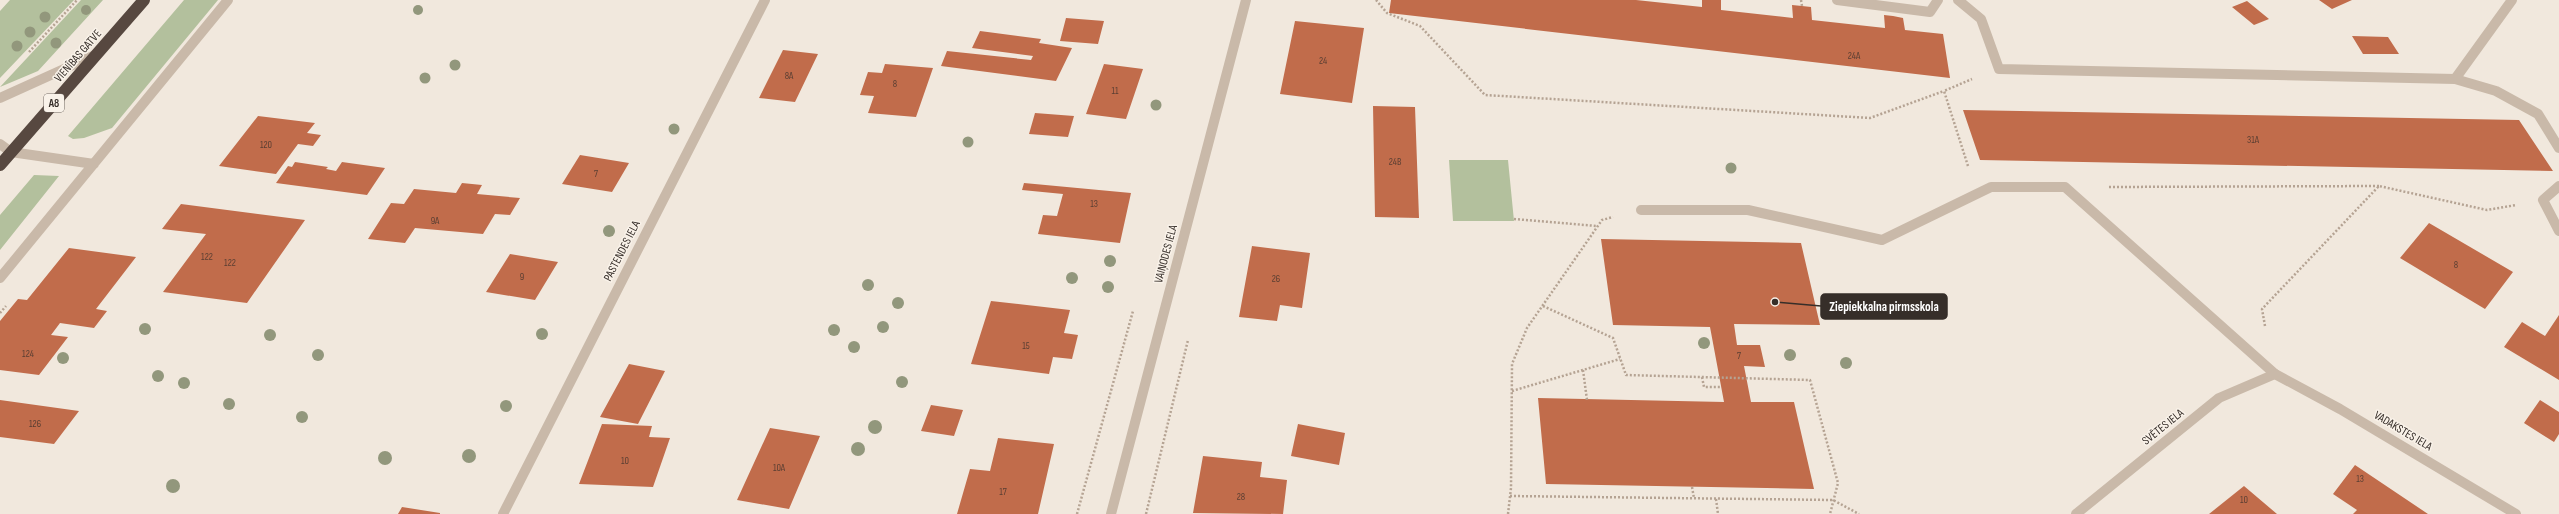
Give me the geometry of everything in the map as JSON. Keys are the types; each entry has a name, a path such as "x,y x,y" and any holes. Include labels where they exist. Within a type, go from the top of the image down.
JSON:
{"highway":[{"name":"VIENĪBAS GATVE","path":"0,165 144,0"}],"street":[{"path":"0,278 228,0"},
{"name":"PASTENDES IELA","path":"503,514 765,0"},
{"name":"VAIŅODES IELA","path":"1111,514 1246,0"},
{"path":"1838,0 1886,8 1930,12 1938,0"},
{"path":"1877,0 1886,8"},
{"path":"1958,0 1981,19 1999,70 2455,79 2496,92 2538,114 2559,148"},
{"path":"2455,79 2512,0"},
{"path":"0,98 96,54"},
{"path":"0,144 11,152 94,164"},
{"path":"2559,186 2543,200 2559,231"},
{"path":"1641,210 1748,210 1882,240 1991,187 2065,187"},
{"name":"VADAKSTES IELA","path":"2065,187 2275,374 2340,409 2516,514"},
{"name":"SVĒTES IELA","path":"2076,514 2219,398 2275,374"}],"path":[{"path":"26,56 77,0"},
{"path":"1376,0 1387,13 1420,26 1485,95 1870,118 1999,70"},
{"path":"1801,0 1802,6"},
{"path":"1944,91 1967,166 1974,167"},
{"path":"2275,374 2262,309 2379,186"},
{"path":"2065,187 2379,186 2488,210 2543,200"},
{"path":"1508,514 1510,496 1512,364 1527,328 1602,220 1641,210"},
{"path":"1514,219 1597,226"},
{"path":"1543,306 1613,338 1626,376 1810,380 1838,483 1830,514"},
{"path":"1512,390 1620,359"},
{"path":"1583,370 1587,400"},
{"path":"1702,377 1704,387 1721,387"},
{"path":"1692,487 1694,498"},
{"path":"1510,496 1833,500 1859,514"},
{"path":"1716,499 1718,514"}],"green space":[{"path":"10,0 74,0 0,78 0,11"},
{"path":"81,0 103,0 38,71 0,87"},
{"path":"184,0 218,0 112,128 84,138 73,139 68,136"},
{"path":"1449,160 1508,160 1514,221 1453,221"},
{"path":"34,175 59,176 0,250 0,215"}],"building":[{"path":"1391,0 1636,0 1702,7 1702,0 1721,0 1721,10 1793,18 1792,5 1802,6 1811,7 1812,20 1885,28 1884,15 1893,16 1903,18 1905,30 1943,34 1950,78 1389,13"},
{"path":"2319,0 2352,0 2332,9"},
{"path":"2247,1 2269,19 2254,25 2232,7"},
{"path":"1066,18 1104,21 1098,44 1060,41"},
{"path":"1295,21 1364,28 1352,103 1280,94"},
{"path":"980,31 1041,39 1039,43 1072,48 1056,81 941,66 947,51 1031,60 1033,56 972,48"},
{"path":"2352,36 2388,37 2399,54 2363,54"},
{"path":"783,50 818,54 795,102 759,98"},
{"path":"885,64 933,68 916,117 868,113 874,96 860,95 868,72 882,73"},
{"path":"1104,64 1143,69 1126,119 1086,114"},
{"path":"1373,106 1415,107 1419,218 1375,217"},
{"path":"1963,110 2519,120 2553,171 1980,160"},
{"path":"1035,113 1074,116 1068,137 1029,134"},
{"path":"258,116 315,123 307,133 321,135 313,146 298,144 276,174 219,166"},
{"path":"580,155 629,163 612,192 562,184"},
{"path":"295,162 328,167 326,169 336,171 342,162 385,168 367,195 276,183 288,166 292,167"},
{"path":"462,183 482,185 477,194 520,198 510,215 495,214 483,234 415,228 405,243 368,239 391,203 404,204 414,189 456,193"},
{"path":"1024,183 1131,193 1120,243 1038,234 1043,215 1057,216 1063,194 1022,190"},
{"path":"181,204 305,220 247,303 163,292 206,234 162,229"},
{"path":"2429,223 2513,272 2485,309 2400,258"},
{"path":"1601,239 1801,243 1820,325 1734,324 1737,345 1760,345 1765,367 1744,366 1751,402 1794,402 1814,489 1546,484 1538,398 1724,402 1710,327 1613,325"},
{"path":"1252,246 1310,253 1302,308 1280,305 1277,321 1239,317"},
{"path":"69,248 136,257 96,309 107,311 94,328 60,323 51,335 68,337 39,375 0,370 0,321 18,299 27,300"},
{"path":"510,254 558,262 535,300 486,292"},
{"path":"991,301 1070,310 1064,333 1078,335 1072,359 1053,357 1049,374 971,364"},
{"path":"2559,315 2559,380 2504,347 2522,322 2545,336"},
{"path":"629,364 665,371 638,424 600,417"},
{"path":"0,400 79,411 54,444 0,437"},
{"path":"2540,400 2559,412 2559,434 2554,442 2524,423"},
{"path":"931,405 963,410 954,436 921,431"},
{"path":"602,424 652,426 649,437 670,438 653,487 579,484"},
{"path":"1298,424 1345,433 1339,465 1291,456"},
{"path":"770,428 820,436 789,509 737,500"},
{"path":"998,438 1054,444 1038,514 957,514 970,469 990,471"},
{"path":"1203,456 1262,462 1260,477 1287,480 1283,514 1193,513"},
{"path":"2355,465 2428,514 2353,514 2357,510 2333,494"},
{"path":"2244,486 2277,514 2209,514"},
{"path":"402,507 440,513 440,514 398,514"}],"place":[{"name":"Ziepiekkalna pirmsskola","path":"1775,302"}]}
